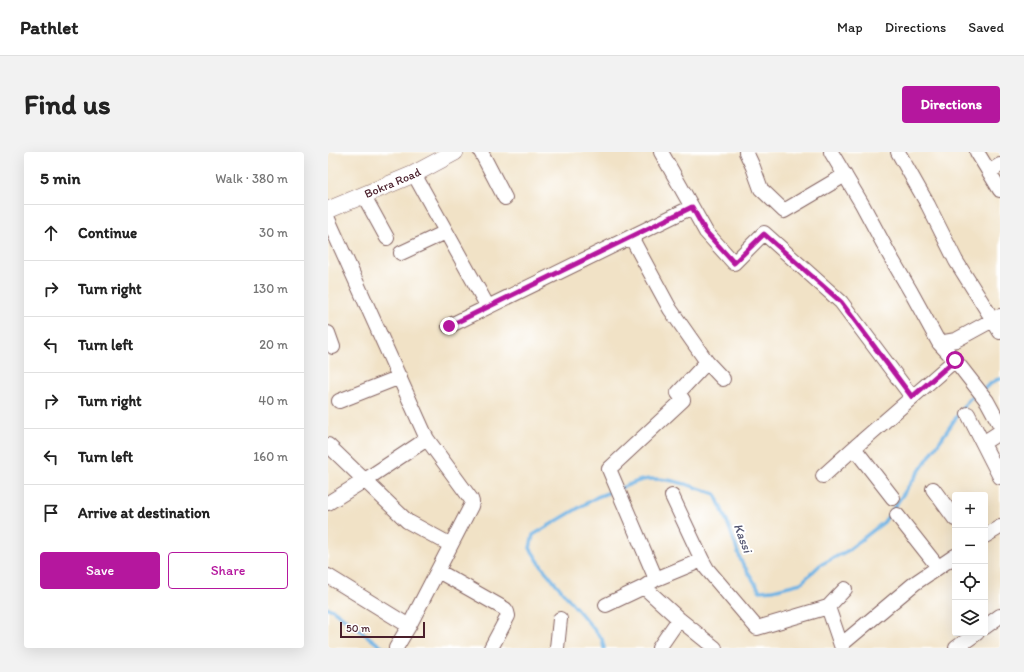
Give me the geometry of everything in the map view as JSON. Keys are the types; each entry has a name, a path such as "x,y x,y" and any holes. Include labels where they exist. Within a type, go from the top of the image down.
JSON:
{"street":[{"name":"Bokra Road","path":"328,210 414,174 455,152"},
{"path":"481,152 505,198"},
{"path":"661,152 706,232 734,263 764,234 841,302 912,397"},
{"path":"746,152 761,189 784,211 845,176"},
{"path":"830,152 862,204 939,343 955,360 987,400 1000,425"},
{"path":"898,152 928,205 956,261 997,318 1000,332"},
{"path":"977,152 995,168 1000,190"},
{"path":"414,174 488,307"},
{"path":"364,196 387,238"},
{"path":"449,326 692,207"},
{"path":"328,219 427,439 472,502 409,626 396,648"},
{"path":"401,253 446,232"},
{"path":"631,237 670,309 707,362 723,380"},
{"path":"939,343 956,340 997,318"},
{"path":"328,333 333,347"},
{"path":"824,476 955,360"},
{"path":"656,579 609,469 683,400 678,393 707,362"},
{"path":"339,401 400,377"},
{"path":"968,414 1000,477"},
{"path":"983,443 1000,432"},
{"path":"328,503 427,439"},
{"path":"328,445 407,521 451,545"},
{"path":"854,448 894,498"},
{"path":"933,489 952,516"},
{"path":"672,496 707,569 757,628 828,607 845,590"},
{"path":"897,515 938,567"},
{"path":"828,607 842,646 915,583 952,558"},
{"path":"606,605 644,587 656,579 702,560"},
{"path":"438,570 505,609 508,616 491,648"},
{"path":"328,576 409,626"},
{"path":"644,587 679,619 715,648"},
{"path":"988,625 1000,616"},
{"path":"557,648 560,619"},
{"path":"659,648 679,619"},
{"path":"956,648 973,636"}],"waterway":[{"name":"Kassi","path":"982,390 996,380 1000,379"},
{"name":"Kassi","path":"621,488 642,480 660,479 679,482 715,494 728,524 741,561 760,591 773,590 801,583 820,565 847,551 884,522 969,399 977,393"},
{"name":"Kassi","path":"604,648 602,639 542,567 530,548 533,535 597,497 615,490"},
{"name":"Kassi","path":"328,608 333,610 383,648"}],"route":[{"path":"449,326 692,207 706,232 734,263 764,234 841,302 912,397 955,360"}]}
